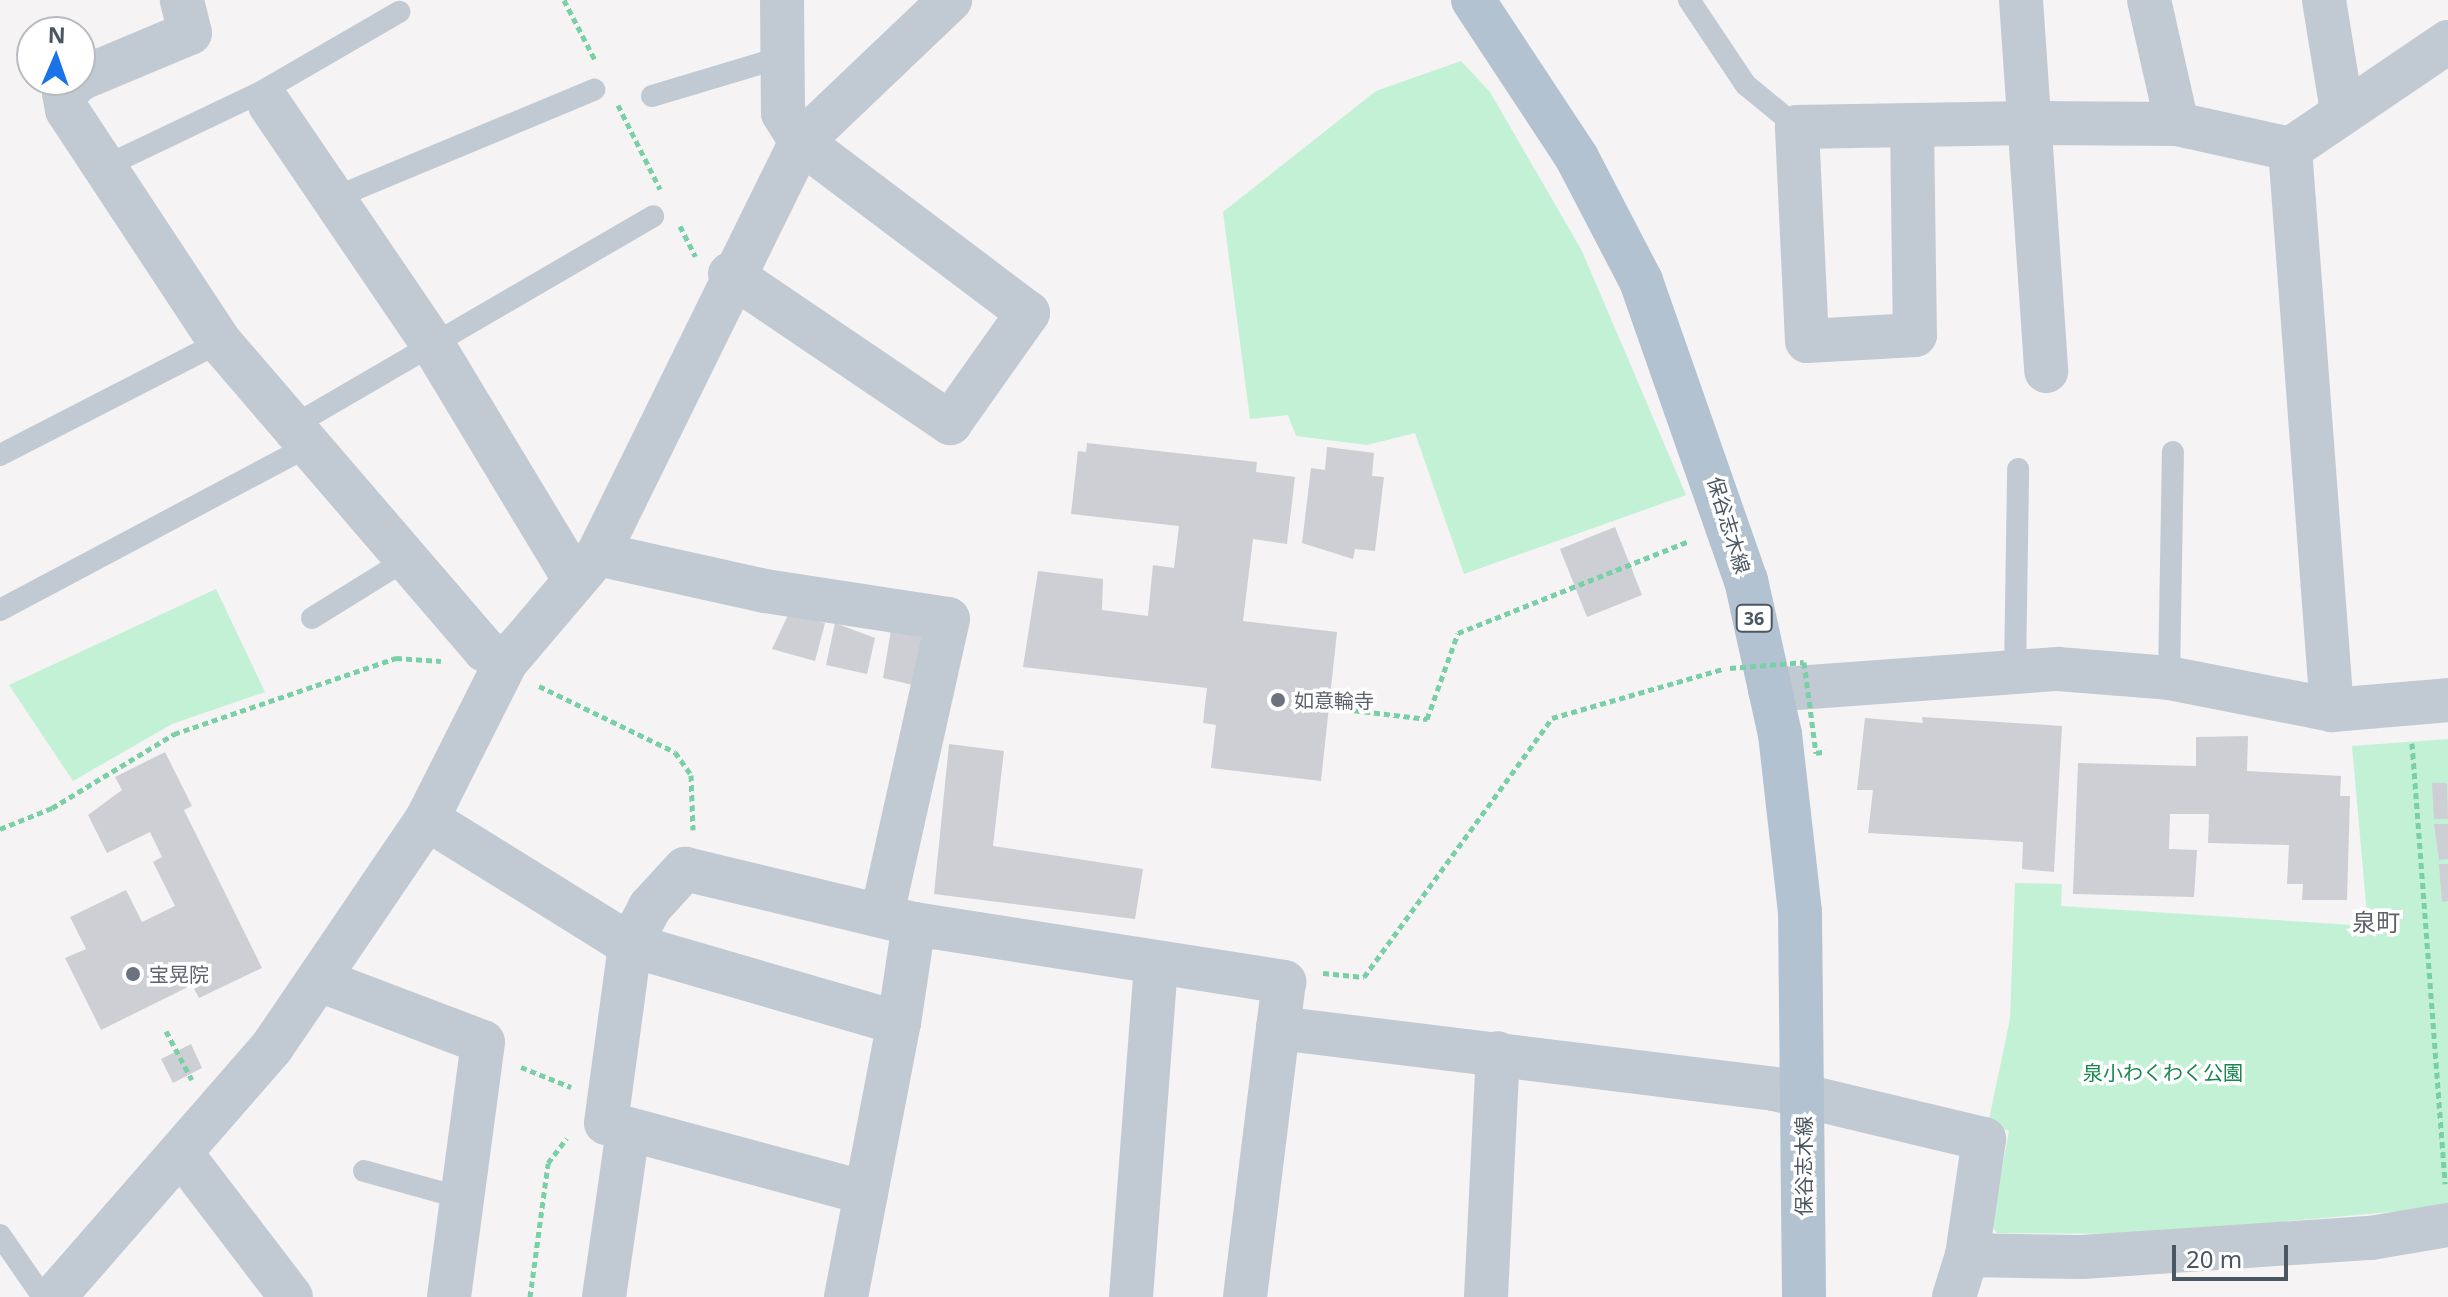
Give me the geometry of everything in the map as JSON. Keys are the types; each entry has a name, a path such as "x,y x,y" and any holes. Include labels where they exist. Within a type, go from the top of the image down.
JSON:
{"main road":[{"name":"保谷志木線","path":"1473,0 1577,158 1641,281 1731,524 1770,690 1800,912 1804,1297"}],"street":[{"path":"96,73 190,33 182,0"},
{"path":"716,271 950,423 1028,313 801,142 783,113 785,56 782,0"},
{"path":"54,1297 184,1157 322,981 427,819 504,667 586,567 716,271 774,205 801,142 950,0"},
{"path":"2021,0 2046,371"},
{"path":"2149,0 2177,124"},
{"path":"2324,0 2342,111"},
{"path":"1912,125 1915,335 1807,341 1797,127 1912,125 2030,123 2177,124 2290,149 2448,42"},
{"path":"65,96 67,110 108,165 220,342 485,650 504,667"},
{"path":"265,99 586,567 948,619 898,920 899,1023 846,1297"},
{"path":"2290,149 2332,710"},
{"path":"1770,690 2015,670 2169,678 2332,710 2429,702"},
{"path":"427,819 630,945 899,1023"},
{"path":"604,1297 630,945 650,907 685,869 697,867 898,920 1156,965 1284,982 1245,1297"},
{"path":"1131,1297 1156,965"},
{"path":"322,981 483,1042 449,1297"},
{"path":"1278,1028 1774,1089 1803,1100 1984,1139 1967,1255 1954,1297"},
{"path":"1486,1297 1498,1053"},
{"path":"617,1115 866,1193"},
{"path":"184,1157 291,1297"},
{"path":"1967,1255 2127,1254 2371,1238 2448,1225"}],"lane":[{"path":"1689,0 1746,85 1797,127"},
{"path":"108,165 265,99 399,12"},
{"path":"652,96 785,56"},
{"path":"334,198 603,86"},
{"path":"0,610 300,436 430,340 663,208"},
{"path":"0,455 220,342"},
{"path":"2169,678 2173,452"},
{"path":"2015,670 2018,469"},
{"path":"312,618 407,559"},
{"path":"364,1171 462,1198"},
{"path":"0,1235 43,1297"}],"path":[{"path":"564,0 663,208 716,271"},
{"path":"1344,709 1427,719 1458,633 1731,524"},
{"path":"0,829 52,808 174,734 396,658 504,667 675,752 691,775 694,846"},
{"path":"1316,973 1364,977 1552,718 1730,668 1804,662 1816,753 1826,751"},
{"path":"2429,702 2448,1225"},
{"path":"166,1031 198,1092"},
{"path":"482,1051 617,1115"}],"green space":[{"path":"1461,61 1490,92 1582,251 1686,495 1464,574 1415,433 1367,445 1296,436 1288,415 1250,419 1223,212 1376,91"},
{"path":"216,589 265,692 172,724 73,781 9,685"},
{"name":"泉小わくわく公園","path":"2448,739 2448,1207 2143,1234 1997,1233 1991,1225 2009,1131 1988,1124 2010,1019 2015,883 2062,884 2061,906 2368,926 2352,746"}],"building":[{"path":"1087,443 1257,462 1256,472 1295,477 1287,544 1253,539 1243,621 1337,632 1321,781 1211,768 1216,725 1203,723 1207,688 1023,667 1038,571 1103,579 1102,610 1148,616 1153,565 1174,568 1179,526 1071,514 1078,451 1086,452"},
{"path":"1327,447 1374,453 1372,476 1384,477 1375,551 1355,549 1353,559 1302,543 1311,468 1325,470"},
{"path":"1615,527 1642,595 1587,617 1560,549"},
{"path":"789,613 825,623 815,661 772,649"},
{"path":"835,623 875,638 867,674 826,665"},
{"path":"891,630 926,638 917,686 883,678"},
{"path":"1922,717 2062,726 2054,872 2022,869 2023,842 1868,833 1873,790 1857,790 1865,718 1923,723"},
{"path":"2248,736 2247,771 2341,776 2340,796 2350,796 2347,900 2302,900 2303,884 2287,884 2289,845 2208,843 2209,814 2170,814 2169,849 2197,850 2194,897 2073,894 2078,763 2196,766 2196,737"},
{"path":"949,744 1004,751 993,846 1143,869 1135,919 934,894"},
{"path":"165,752 192,806 184,810 262,968 199,998 192,985 101,1030 65,958 86,949 70,917 126,890 142,922 175,906 153,862 162,857 150,832 107,853 88,815 122,790 115,777"},
{"path":"2432,783 2447,783 2448,819 2434,819"},
{"path":"2434,824 2448,824 2448,859 2439,860"},
{"path":"2439,864 2448,864 2448,901 2442,902"},
{"path":"191,1044 202,1068 173,1083 161,1059"}],"place":[{"name":"如意輪寺","path":"1278,700"},
{"name":"宝晃院","path":"133,974"}],"district":[{"name":"泉町","path":"2376,922"}]}
